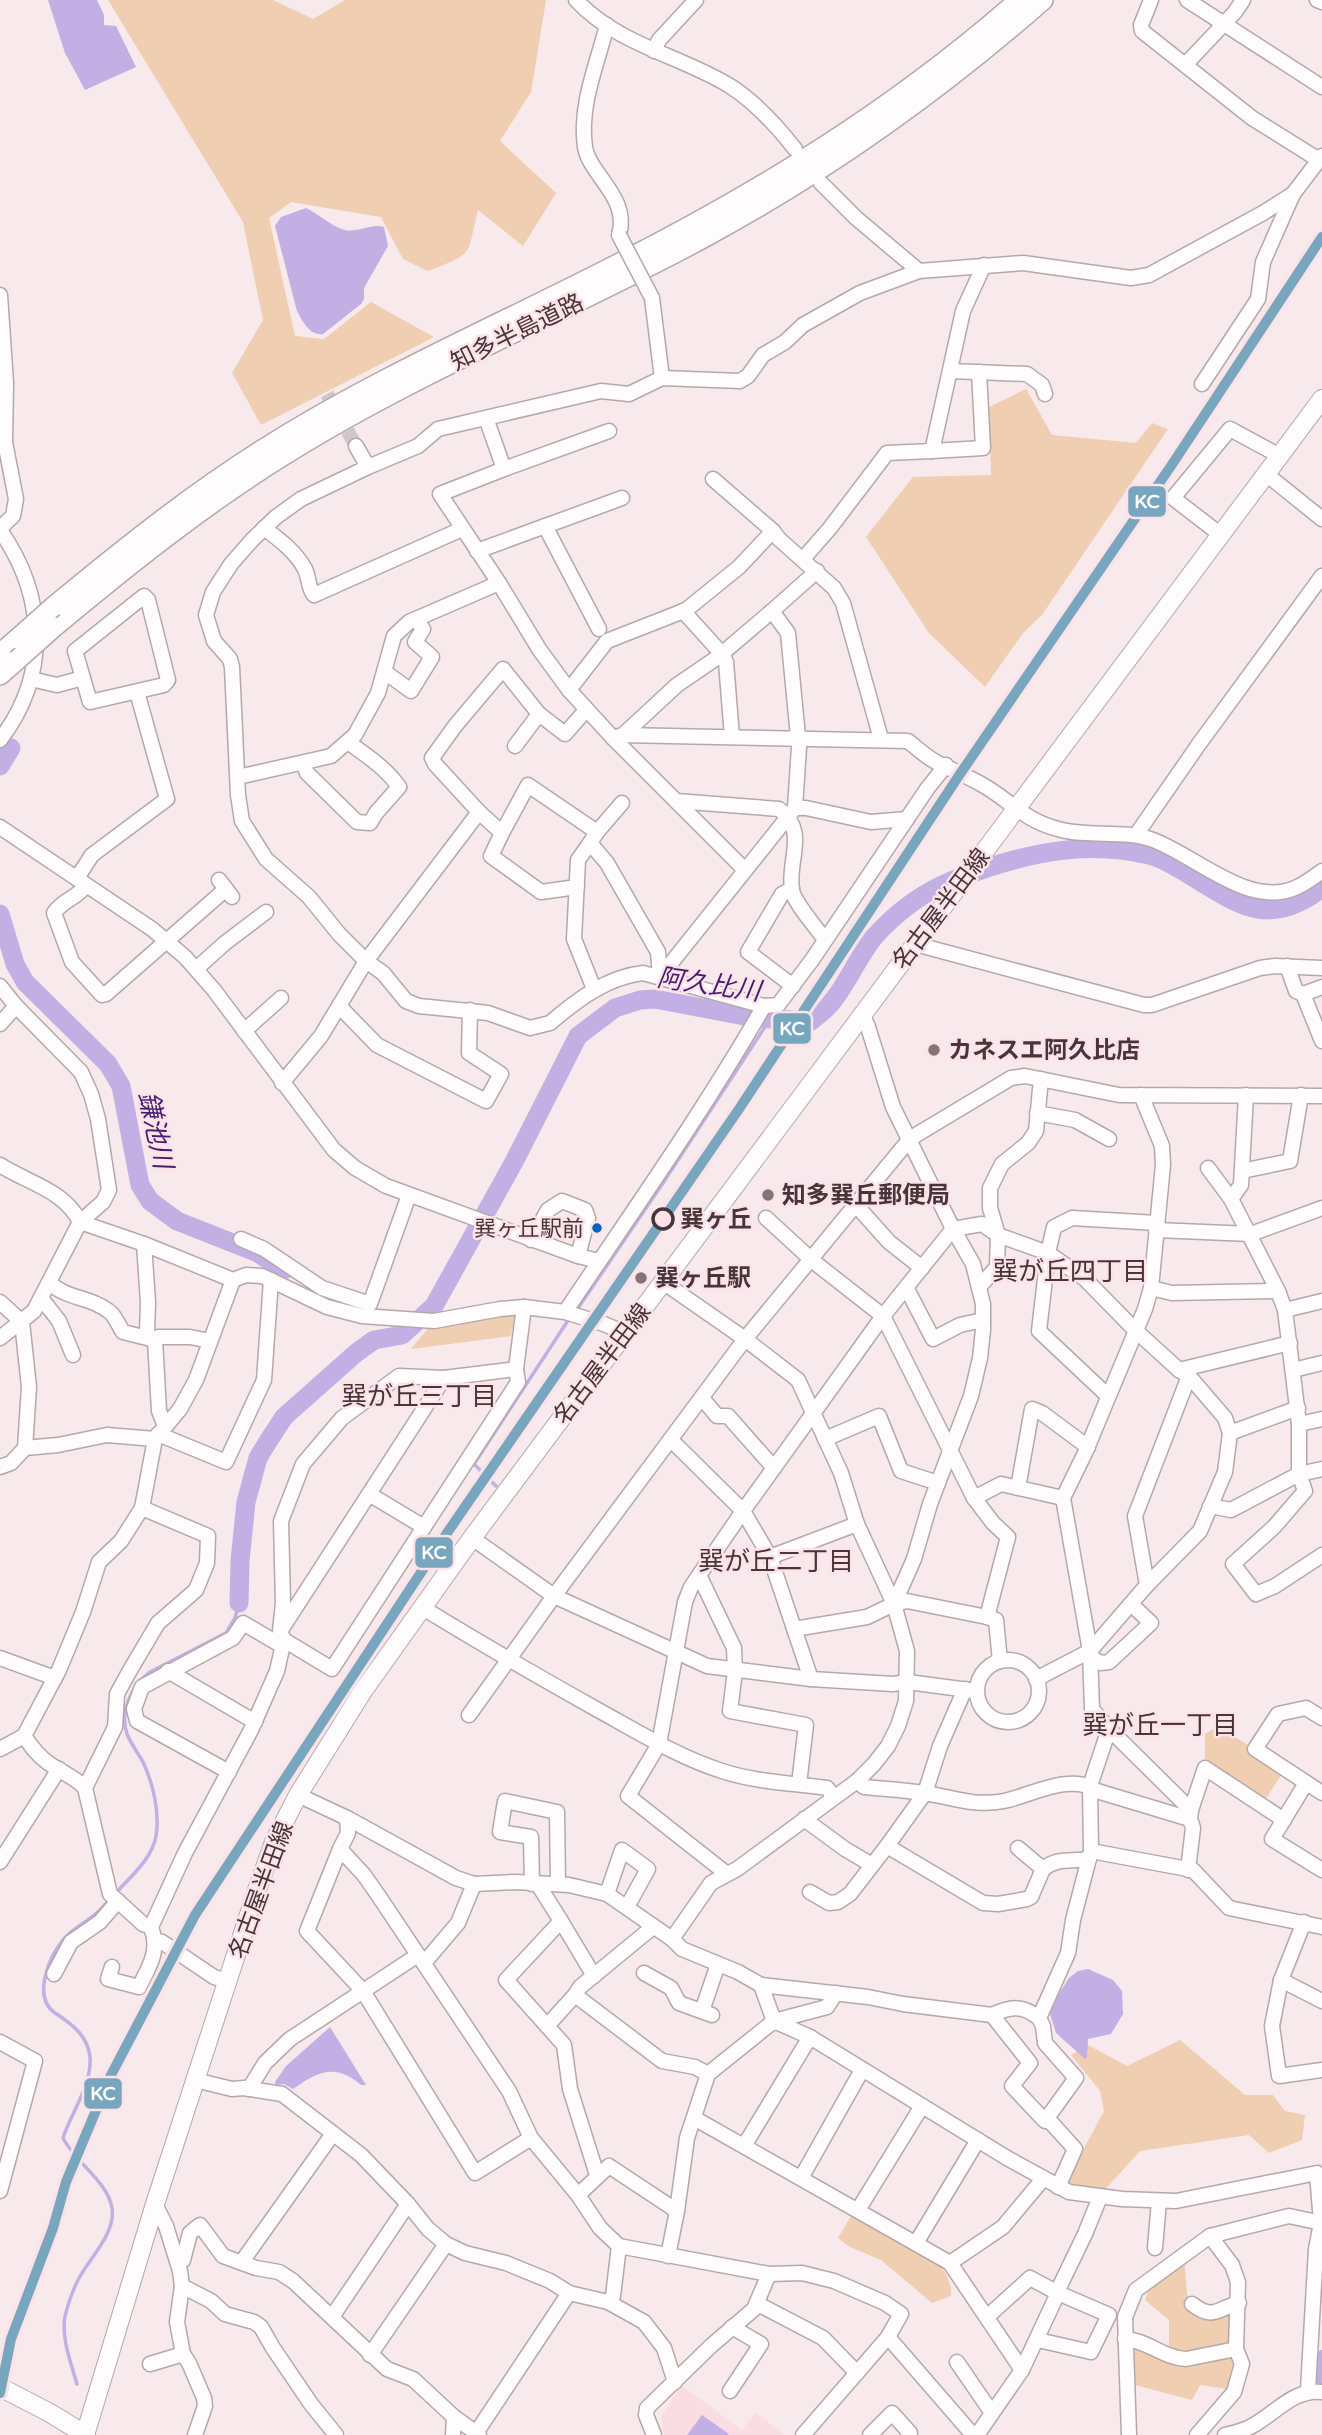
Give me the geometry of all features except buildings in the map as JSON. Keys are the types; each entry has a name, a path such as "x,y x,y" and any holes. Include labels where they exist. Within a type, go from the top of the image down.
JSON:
{"highway":[{"name":"知多半島道路","path":"0,675 17,639 53,607 130,543 270,445 355,396 697,223 795,167 894,101 1019,0"},
{"name":"知多半島道路","path":"8,657 54,627 120,572 200,512 281,457 368,406 705,237 803,181 904,114 1043,0"}],"main road":[{"name":"名古屋半田線","path":"85,2435 155,2204 274,1842 298,1795 363,1691 472,1538 1322,399"},
{"path":"0,2387 85,2435"}],"street":[{"path":"576,0 586,11 626,38 730,87 775,123 795,149"},
{"path":"654,51 659,40 696,0"},
{"path":"1152,0 1141,25 1142,31 1252,118 1320,158 1293,194 1263,262 1258,299 1202,384"},
{"path":"1188,0 1322,87"},
{"path":"1185,65 1243,0"},
{"path":"1317,0 1322,2"},
{"path":"607,25 588,92 584,127 586,151 617,203 622,224 619,234 652,298 662,378"},
{"path":"821,183 856,218 919,271"},
{"path":"946,765 778,1005 764,1006 643,973 594,989 550,1023 530,1028 488,1013 419,1006 406,1001 383,973 366,961 339,934 309,897 266,859 242,821 237,795 232,667 230,659 214,641 206,615 213,592 231,564 264,528 301,499 418,446 438,429 601,391 629,394 662,378 740,381 748,376 763,355 785,342 803,325 860,293 919,271 1023,263 1131,278 1149,275 1263,214 1293,194"},
{"path":"932,451 963,311 984,265"},
{"path":"0,295 5,442 16,499 13,516 0,529 12,547 29,584 34,608 36,648 31,679 19,713 0,740"},
{"path":"950,371 1027,374 1042,385 1045,394"},
{"path":"803,559 887,453 983,448 979,372"},
{"path":"486,418 505,470"},
{"path":"1221,535 1173,498 1230,429 1280,456"},
{"path":"609,431 440,494 499,583 538,649 569,690 586,710 618,736 676,801 745,870"},
{"path":"356,446 368,467"},
{"path":"1266,474 1322,519"},
{"path":"713,479 834,588 844,603 881,739"},
{"path":"477,551 622,498"},
{"path":"545,526 598,629"},
{"path":"264,528 289,546 306,570 314,596 462,529"},
{"path":"569,690 607,641 683,611 739,567 773,531"},
{"path":"618,736 677,685 722,654 817,572"},
{"path":"1136,835 1322,576"},
{"path":"238,776 331,756 355,735 378,693 394,636 410,622 499,583"},
{"path":"144,597 148,600 168,680 164,685 90,702 83,678 75,651 144,597"},
{"path":"683,611 726,662 732,737"},
{"path":"772,611 788,633 798,739 792,812 795,828 792,890 825,940"},
{"path":"385,672 411,691 432,656 415,642 423,629 416,619"},
{"path":"502,833 479,812 432,758 503,669 539,714 565,734 586,710"},
{"path":"31,679 57,685 83,678"},
{"path":"137,692 167,799 92,855 81,893 58,907 54,913 72,962 102,995 106,994 226,889"},
{"path":"515,746 539,714"},
{"path":"618,736 908,741 938,763 981,784 1035,822 1062,831 1136,835 1185,854 1252,891 1269,894 1296,888 1322,871"},
{"path":"303,763 307,773 357,822 370,823 399,787 368,755 348,742"},
{"path":"577,887 541,892 491,856 528,785 594,838 658,952 660,977"},
{"path":"676,801 792,812 806,808 871,822 907,819"},
{"path":"594,989 574,939 578,860 622,803"},
{"path":"282,1083 321,1036 366,961 479,812"},
{"path":"660,977 792,812"},
{"path":"0,827 166,941 196,969 334,1150 372,1180 531,1240 599,1261"},
{"path":"792,890 782,894 748,951 793,986"},
{"path":"196,969 265,912"},
{"path":"915,944 1152,1005 1260,968 1322,968"},
{"path":"1287,966 1296,991 1303,994 1322,988"},
{"path":"0,986 81,1072 95,1106 109,1190 103,1202 80,1222 34,1311 0,1338"},
{"path":"1303,994 1322,1041"},
{"path":"244,1031 281,998"},
{"path":"0,1024 16,1006"},
{"path":"339,1006 377,1045 486,1101 500,1074 469,1053 470,1010"},
{"path":"565,1312 660,1174 764,1006"},
{"path":"862,1013 893,1107 973,1264 983,1304 980,1358 971,1396 938,1483 914,1559 894,1604"},
{"path":"469,1714 745,1339 909,1140 1010,1078 1025,1076 1119,1095 1322,1096"},
{"path":"979,1287 997,1267 998,1235 990,1208 989,1188 1002,1164 1028,1143 1036,1130 1041,1079"},
{"path":"1141,1095 1162,1146 1163,1165 1151,1288 1145,1309 1088,1447 1063,1498 1090,1653 1092,1709 1190,1815 1193,1828 1188,1870"},
{"path":"1231,1199 1241,1185 1246,1095"},
{"path":"1242,1171 1290,1161 1301,1095"},
{"path":"1037,1113 1075,1119 1108,1139"},
{"path":"0,1165 49,1190 75,1212 80,1222 144,1244 233,1280 246,1275 262,1276 327,1307 366,1310"},
{"path":"1208,1168 1231,1199 1251,1234 1285,1310 1298,1408 1299,1475 1305,1491 1274,1527 1233,1564 1256,1594 1275,1586 1322,1555"},
{"path":"366,1310 409,1195"},
{"path":"531,1240 548,1210 562,1201 585,1210 588,1218 578,1256"},
{"path":"856,1205 890,1242 922,1268"},
{"path":"1108,1396 1039,1331 1048,1253 1054,1227 1072,1218 1251,1234 1322,1208"},
{"path":"766,1218 883,1316 974,1497 993,1523 1008,1537 987,1617"},
{"path":"727,1874 628,1796 659,1744 685,1602 699,1575 743,1511 883,1316 953,1229 982,1224 998,1235 1048,1253 1085,1279 1135,1330 1184,1373 1225,1418 1230,1433 1224,1472 1200,1531 1147,1586 1090,1653 1036,1679"},
{"path":"241,1239 264,1249 323,1288 386,1317 434,1321 524,1307 565,1312 625,1333"},
{"path":"144,1244 147,1332 159,1411 159,1433 142,1508 121,1541 99,1562 83,1612 55,1678 9,1741 34,1751 78,1780 85,1788 115,1898 162,1942 214,1977 228,1981"},
{"path":"159,1433 180,1409 196,1381 233,1280"},
{"path":"25,1448 58,1445 107,1435 159,1433 226,1462 264,1380 271,1280"},
{"path":"663,1282 798,1380 841,1474 858,1524 894,1604 907,1651 908,1682 904,1708 894,1735 874,1764 857,1781 711,1883 671,1939"},
{"path":"50,1283 57,1290 97,1304 112,1314 123,1332 149,1338 190,1337 210,1341"},
{"path":"1151,1288 1172,1293 1278,1291"},
{"path":"906,1289 933,1339 960,1325 983,1320"},
{"path":"41,1298 59,1321 74,1354"},
{"path":"1285,1310 1322,1301"},
{"path":"0,1302 22,1322 29,1387 25,1448 11,1463 0,1466"},
{"path":"282,1636 332,1669 518,1382 516,1369 524,1307"},
{"path":"1184,1373 1290,1343"},
{"path":"1293,1370 1322,1363"},
{"path":"112,1967 108,1979 139,1987 152,1961 154,1934 186,1853 255,1722 277,1671 283,1603 281,1521 303,1464 342,1418 399,1376 444,1378 516,1369"},
{"path":"1147,1586 1135,1516 1184,1373"},
{"path":"229,1772 137,1721 134,1709 142,1687 233,1638 243,1623 277,1643 444,1378"},
{"path":"702,1398 717,1416 728,1416 774,1468"},
{"path":"1230,1433 1298,1408"},
{"path":"1018,1488 1032,1409 1042,1412 1088,1447"},
{"path":"825,1439 879,1416 901,1471 938,1483"},
{"path":"1299,1424 1322,1419"},
{"path":"671,1440 743,1511 770,1557 811,1679"},
{"path":"1210,1506 1231,1510 1299,1475 1322,1469"},
{"path":"974,1497 1001,1484 1063,1498"},
{"path":"369,1494 424,1527"},
{"path":"85,1788 115,1727 117,1694 158,1623 197,1590 207,1563 208,1536 142,1508"},
{"path":"770,1557 858,1524"},
{"path":"472,1538 554,1596 707,1666 811,1679 893,1684 908,1682 970,1690 990,1717 999,1721 1018,1720 1034,1708 1038,1699 1036,1679 1024,1665 1015,1661 1000,1661 982,1673 970,1690 940,1746 925,1793 850,1894 838,1902 829,1903 810,1892"},
{"path":"699,1575 734,1648 736,1671 730,1711 806,1724 799,1784"},
{"path":"794,1629 867,1617 907,1601 996,1620 1000,1661"},
{"path":"1090,1653 1100,1663 1110,1662 1151,1623 1131,1604"},
{"path":"423,1608 507,1660 659,1744 723,1772 827,1788 834,1797"},
{"path":"0,1658 55,1678"},
{"path":"169,1671 255,1722"},
{"path":"1322,1718 1306,1707 1278,1714 1255,1749 1322,1793"},
{"path":"1039,2018 1068,1953 1073,1920 1090,1855 1090,1786 1109,1729"},
{"path":"1190,1815 1205,1768 1284,1819"},
{"path":"0,1862 59,1769"},
{"path":"857,1781 864,1787 925,1793 973,1804 1005,1801 1068,1783 1090,1786 1097,1791 1190,1815"},
{"path":"1306,1783 1272,1839 1322,1870"},
{"path":"298,1795 347,1818 456,1878 474,1884 558,1884 607,1894 682,1949 738,1972 761,1985 992,2015 1005,2008 1028,2009 1039,2018 1045,2043 1076,2078 1045,2121 1012,2086 1045,2043"},
{"path":"558,1884 557,1812 505,1801 500,1832 531,1837 535,1883 594,1976"},
{"path":"347,1818 348,1833 307,1931 363,1991 475,2173 531,2138"},
{"path":"804,1819 872,1865"},
{"path":"887,1846 988,1904 1027,1899 1031,1897 1043,1870 1055,1860 1075,1862 1090,1855 1193,1870 1229,1908 1322,1927"},
{"path":"1018,1848 1043,1870"},
{"path":"340,1849 365,1875 509,2091 531,2138 578,2195 600,2228 619,2246 769,2274 802,2273 834,2281 901,2314 888,2337 803,2435"},
{"path":"607,1894 622,1850 648,1869 627,1907"},
{"path":"249,2089 265,2063 290,2039 363,1991 421,1959 458,1923 474,1884"},
{"path":"54,1974 71,1942 100,1922 115,1898"},
{"path":"561,1921 506,1980 564,2045 570,2090 597,2175"},
{"path":"1304,1923 1281,1980 1272,2026 1279,2076 1322,2070"},
{"path":"547,2026 580,1987 653,1927"},
{"path":"644,1973 671,1988 679,2003 707,2013 718,1964"},
{"path":"1281,1980 1322,2001"},
{"path":"761,1985 774,2021 810,2037 1043,2179 1069,2192 1176,2202 1317,2173 1321,2223 1316,2249 1318,2297 1315,2391 1295,2396 1253,2431 1225,2435"},
{"path":"668,2256 687,2138 708,2074 774,2021 827,2007 836,1993"},
{"path":"575,1995 662,2061 695,2067 708,2074"},
{"path":"992,2015 1030,2063"},
{"path":"744,2146 810,2037"},
{"path":"0,2042 35,2061 6,2148 0,2191"},
{"path":"801,2178 862,2070"},
{"path":"195,2080 232,2090 249,2089 282,2094 361,2155 428,2229 446,2244 465,2253 506,2263 550,2281 569,2293 608,2302 644,2322 664,2348 675,2382"},
{"path":"858,2210 922,2106"},
{"path":"694,2118 950,2263 1022,2370"},
{"path":"1047,2118 1075,2148 1058,2187"},
{"path":"243,2263 332,2135"},
{"path":"916,2243 978,2140"},
{"path":"578,2195 609,2166 677,2211"},
{"path":"950,2263 1003,2227 1043,2179"},
{"path":"888,2337 975,2435 1022,2370 1038,2340 1100,2197"},
{"path":"1155,2248 1159,2201"},
{"path":"155,2204 178,2261 183,2286 177,2322 183,2354 204,2398 205,2406 195,2435"},
{"path":"332,2317 408,2204"},
{"path":"1129,2435 1125,2317 1136,2290 1210,2236 1289,2216 1321,2223"},
{"path":"178,2261 183,2260 190,2233 200,2225 223,2256 279,2272 293,2281 370,2355 387,2369 413,2379 454,2417 478,2434 569,2293"},
{"path":"1197,2435 1234,2392 1242,2364 1236,2349 1239,2303 1236,2272 1210,2236"},
{"path":"370,2355 446,2244"},
{"path":"608,2302 613,2296 619,2246"},
{"path":"654,2435 646,2415 647,2408 758,2304 769,2274"},
{"path":"987,2317 1030,2278 1109,2315 1091,2353 1038,2340"},
{"path":"183,2286 199,2293 225,2314 254,2322 261,2327 311,2404 336,2435"},
{"path":"1192,2304 1208,2313 1217,2313 1239,2303"},
{"path":"758,2304 823,2338 857,2373"},
{"path":"730,2392 761,2344 733,2327"},
{"path":"1125,2339 1143,2343 1169,2357 1186,2359 1236,2349"},
{"path":"150,2364 183,2354"},
{"path":"957,2362 992,2413"},
{"path":"870,2435 892,2413 910,2432 908,2435"},
{"path":"453,2435 454,2417"}],"shaded area":[{"path":"48,0 97,0 104,15 104,25 116,26 136,67 85,90 65,53"},
{"path":"108,0 273,0 313,19 345,0 546,0 531,92 500,141 556,193 523,246 478,210 470,245 462,256 428,271 403,259 381,217 291,202 269,218 295,336 324,339 371,302 434,337 261,425 232,373 263,320 243,222"},
{"path":"306,208 345,230 384,227 388,246 364,288 361,304 323,334 311,331 297,311 275,226 281,217"},
{"path":"1026,389 1052,435 1136,443 1152,423 1168,429 1042,615 1023,633 985,687 929,633 866,537 913,477 991,475 989,407"},
{"path":"492,1316 515,1316 511,1336 411,1349 430,1326 456,1326"},
{"path":"1218,1726 1285,1769 1262,1805 1205,1768 1205,1734"},
{"path":"1088,1969 1113,1980 1122,1991 1123,2014 1111,2034 1088,2039 1085,2059 1056,2033 1050,2014 1051,2006 1069,1978 1078,1971"},
{"path":"330,2027 366,2085 361,2085 343,2074 327,2072 293,2089 284,2084 276,2085 275,2082 286,2066"},
{"path":"1180,2040 1245,2095 1273,2095 1285,2111 1305,2115 1302,2140 1269,2153 1249,2135 1140,2151 1102,2193 1065,2184 1104,2111 1100,2091 1071,2055 1088,2045 1127,2066"},
{"path":"852,2214 915,2245 930,2256 942,2268 949,2281 951,2296 932,2303 881,2260 848,2246 838,2238"},
{"path":"1184,2255 1188,2304 1221,2308 1235,2320 1242,2381 1233,2390 1200,2385 1192,2400 1131,2384 1130,2339 1169,2347 1169,2320 1145,2300 1155,2275"},
{"path":"1320,2350 1322,2387 1317,2387 1313,2383 1316,2354"},
{"path":"684,2387 742,2430 756,2412 783,2435 664,2435 661,2417 679,2388"},
{"path":"702,2415 729,2434 687,2435"}],"waterway":[{"name":"鎌池川","path":"0,766 11,748"},
{"name":"阿久比川","path":"239,1603 246,1502 258,1458 267,1443 284,1417 356,1353 374,1340 402,1335 434,1306 515,1160 578,1036 615,1008 640,1000 655,999 755,1018 811,1021 827,1008 837,995 875,936 915,901 964,876 1047,853 1107,849 1149,855 1167,862 1235,901 1267,910 1284,908 1302,901 1322,888"},
{"name":"鎌池川","path":"0,914 15,964 25,982 108,1064 121,1086 140,1185 150,1201 177,1221 258,1253 284,1270"},
{"path":"576,1311 770,1019"},
{"path":"496,1486 474,1464 569,1319"},
{"path":"116,1893 150,1852 157,1827 155,1798 150,1779 125,1725 129,1700 138,1684 150,1672 226,1633 235,1618 239,1603"},
{"path":"77,2384 65,2342 65,2316 78,2280 110,2227 112,2208 104,2189 63,2138 88,2078 90,2057 86,2043 78,2031 48,2006 44,1987 48,1966 63,1940 111,1898"}],"tunnel":[{"path":"327,394 356,446"}],"transit line":[{"name":"KC","path":"0,2393 11,2339 53,2228 66,2182 110,2077 195,1915 447,1533 739,1109 960,774 1171,466 1322,237"}],"place":[{"name":"カネスエ阿久比店","path":"934,1050"},
{"name":"知多巽丘郵便局","path":"768,1195"},
{"name":"巽ヶ丘","path":"663,1219"},
{"name":"巽ヶ丘駅前","path":"597,1228"},
{"name":"巽ヶ丘駅","path":"641,1278"}],"district":[{"name":"巽が丘四丁目","path":"1070,1271"},
{"name":"巽が丘三丁目","path":"419,1396"},
{"name":"巽が丘二丁目","path":"776,1561"},
{"name":"巽が丘一丁目","path":"1160,1725"}]}
